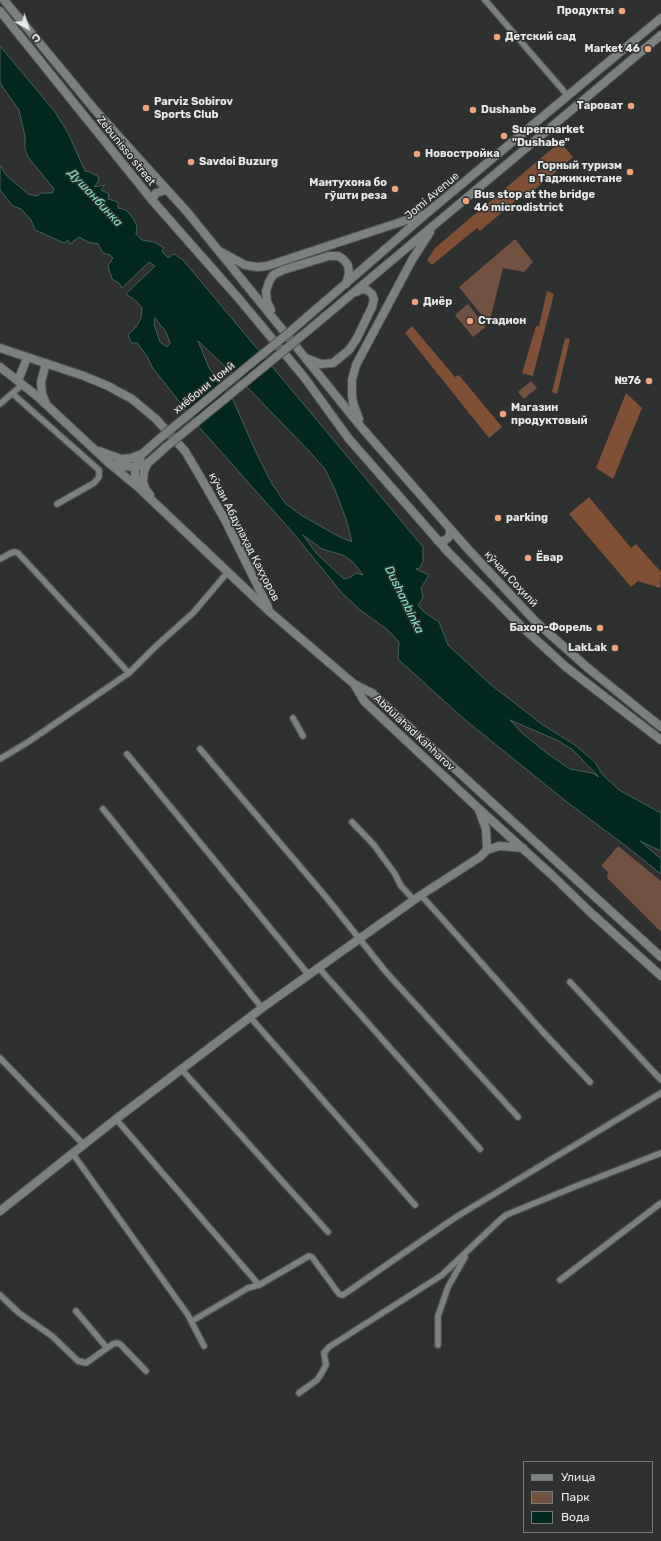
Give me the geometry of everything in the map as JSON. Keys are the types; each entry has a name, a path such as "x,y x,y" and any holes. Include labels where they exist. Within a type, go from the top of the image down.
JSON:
{"main road":[{"name":"Zebunisso street","path":"4,0 95,110 188,213 274,318"},
{"name":"Zebunisso street","path":"0,11 152,200 240,300 304,377 349,439 438,541 483,589 566,667 661,740"},
{"name":"Jomi Avenue","path":"292,330 427,213 661,18"},
{"path":"354,292 661,36"},
{"path":"152,200 156,193 166,190"},
{"path":"216,248 245,265 257,267 267,266 427,213"},
{"path":"362,428 353,403 352,380 356,365 412,260 436,224"},
{"path":"274,318 267,302 266,291 273,276 283,270 329,256 338,256 348,265 349,273 346,284"},
{"path":"308,359 320,364 333,363 349,350 357,338 372,307 374,299 372,294 367,290 362,289 354,292"},
{"name":"хиёбони Ҷомӣ","path":"110,464 119,467 135,467 148,463 354,292"},
{"name":"кӯчаи Соҳилӣ","path":"274,318 362,428 450,529 536,622 589,669 661,727"},
{"name":"хиёбони Ҷомӣ","path":"135,467 142,454 159,439 292,330"},
{"name":"кӯчаи Абдулаҳад Қаҳҳоров","path":"0,348 108,386 132,399 156,419 185,451 225,520 271,613"},
{"path":"20,383 27,358"},
{"path":"46,363 41,382 42,394 47,406"},
{"name":"кӯчаи Абдулаҳад Қаҳҳоров","path":"0,367 47,406 110,464 139,488 271,613 354,684"},
{"path":"90,445 108,455 121,459 131,458 142,454"},
{"path":"148,463 144,472 144,482 146,490 157,505"},
{"path":"135,467 135,476 139,488"},
{"path":"438,541 444,541 448,538 450,535 450,529"},
{"name":"Abdulahad Kahharov","path":"354,684 364,701 590,912 661,976"},
{"name":"Abdulahad Kahharov","path":"354,684 372,693 661,958"},
{"path":"479,809 486,829 487,850"},
{"path":"0,1211 116,1119 250,1017 417,897 480,857 487,850 499,846 523,848"}],"street":[{"path":"485,0 568,96"},
{"path":"0,404 13,394 20,383"},
{"path":"13,394 99,470 99,477 94,483 57,504"},
{"path":"0,559 11,553 18,553 129,673"},
{"path":"0,759 35,738 129,673 156,646 192,614 228,573"},
{"path":"294,718 303,736"},
{"path":"200,749 386,972 518,1117"},
{"path":"127,754 308,974"},
{"path":"103,809 262,1008"},
{"path":"352,822 374,845 395,874 401,886 417,897 590,1082"},
{"path":"318,967 480,1149"},
{"path":"570,982 661,1080"},
{"path":"250,1017 415,1205"},
{"path":"0,1058 84,1145"},
{"path":"182,1070 328,1232"},
{"path":"192,1321 248,1288 259,1285 311,1256 339,1294 343,1294 456,1217 661,1093"},
{"path":"116,1119 259,1285"},
{"path":"299,1393 317,1380 321,1374 326,1365 324,1353 329,1346 442,1275 506,1215 661,1153"},
{"path":"73,1154 192,1321 204,1346"},
{"path":"560,1280 661,1203"},
{"path":"438,1345 438,1316 448,1286 468,1251"},
{"path":"0,1295 19,1313 52,1336 78,1361 86,1363 113,1344 120,1344 146,1371"},
{"path":"76,1311 107,1348"}],"green space":[{"path":"515,239 533,262 524,272 503,268 489,324 459,287"},
{"name":"Стадион","path":"468,304 486,327 473,337 455,315"},
{"path":"531,381 537,388 524,399 518,392"},
{"path":"618,846 661,881 661,932 607,878 608,872 601,866"}],"shaded area":[{"path":"560,142 573,157 524,199 521,196 480,231 477,228 432,265 427,260 435,248"},
{"path":"547,291 554,294 533,376 522,373 536,326 539,326"},
{"path":"412,326 455,377 459,375 502,427 489,438 405,333"},
{"path":"565,338 570,339 557,394 552,392"},
{"path":"626,393 642,408 613,479 596,468"},
{"path":"589,497 631,548 636,544 661,572 660,588 638,581 631,587 569,514"}],"water":[{"path":"0,46 55,112 68,133 85,171 99,177 98,182 94,187 105,185 101,190 109,194 108,199 118,202 118,208 126,210 133,218 137,226 136,234 142,240 154,242 164,248 162,251 168,258 174,254 183,260 423,547 423,561 420,568 416,569 429,575 421,588 423,598 418,605 424,612 439,622 448,645 490,684 543,725 575,745 595,762 602,774 619,790 661,813 661,851 640,841 661,859 661,874 567,802 464,719 398,659 399,642 389,631 359,609 342,593 294,534 200,428 152,367 147,356 137,343 131,343 128,335 136,327 141,318 142,308 136,301 126,294 155,266 149,262 122,288 119,283 112,279 108,266 113,258 110,255 103,253 98,244 88,242 79,237 70,244 68,240 64,243 35,230 31,220 21,209 13,206 0,190 0,165 6,175 28,194 37,196 41,193 52,193 54,189 28,157 25,149 25,136 19,110 0,83","holes":["155,318 166,332 170,343 167,347 160,342 154,324","198,341 247,387 325,469 346,519 352,542 338,536 301,515 286,504 272,484 233,400 209,368","303,535 322,549 343,555 353,562 363,575 356,573 351,577 344,579 317,554","510,720 559,741 573,750 599,777 592,773 570,769 522,733"]}],"place":[{"name":"Продукты","path":"622,11"},
{"name":"Детский сад","path":"497,37"},
{"name":"Market 46","path":"648,49"},
{"name":"Тароват","path":"631,106"},
{"name":"Parviz Sobirov Sports Club","path":"146,108"},
{"name":"Dushanbe","path":"473,110"},
{"name":"Supermarket \"Dushabe\"","path":"504,136"},
{"name":"Новостройка","path":"417,154"},
{"name":"Savdoi Buzurg","path":"191,162"},
{"name":"Горный туризм в Таджикистане","path":"630,172"},
{"name":"Мантухона бо гӯшти реза","path":"395,189"},
{"name":"Bus stop at the bridge 46 microdistrict","path":"466,201"},
{"name":"Диёр","path":"415,302"},
{"name":"Стадион","path":"470,321"},
{"name":"№76","path":"649,381"},
{"name":"Магазин продуктовый","path":"503,414"},
{"name":"parking","path":"498,518"},
{"name":"Ёвар","path":"528,558"},
{"name":"Бахор-Форель","path":"600,628"},
{"name":"LakLak","path":"615,648"}],"water label":[{"name":"Душанбинка","path":"95,198"},
{"name":"Dushanbinka","path":"404,600"}]}
